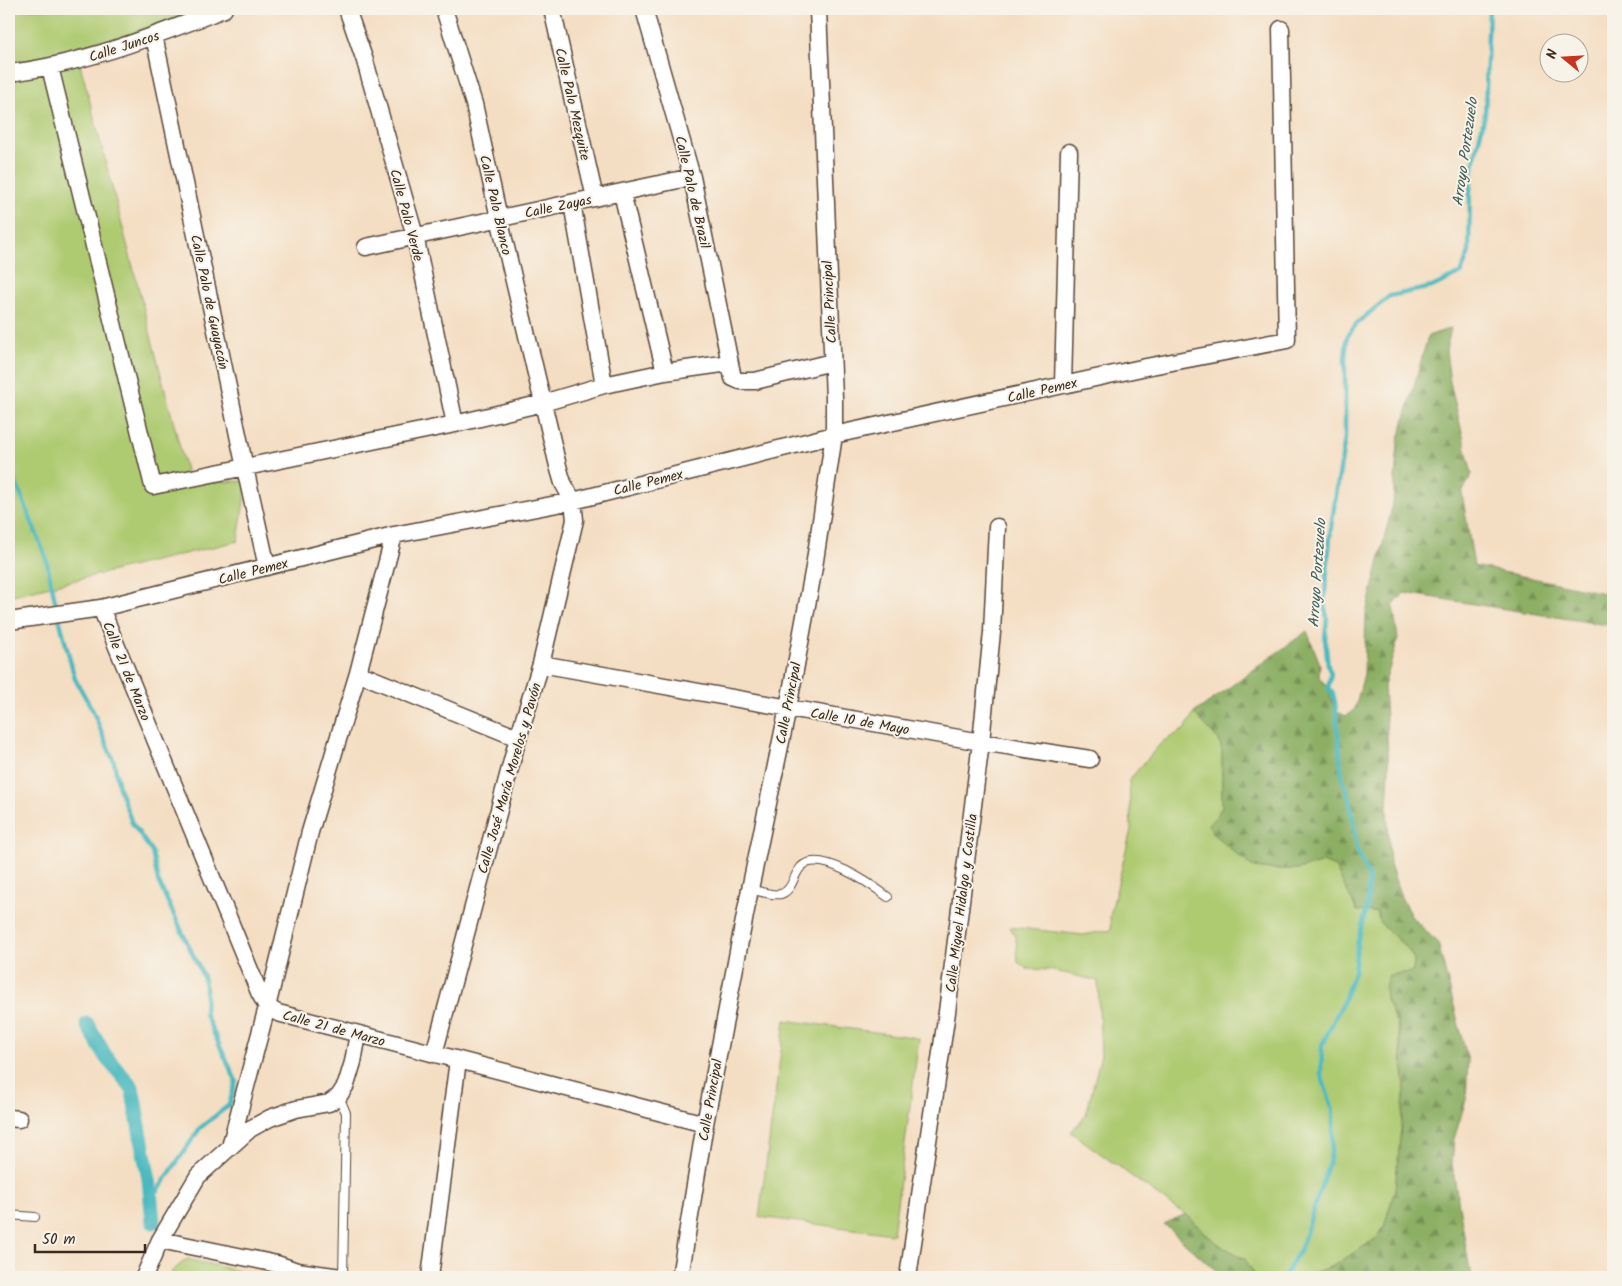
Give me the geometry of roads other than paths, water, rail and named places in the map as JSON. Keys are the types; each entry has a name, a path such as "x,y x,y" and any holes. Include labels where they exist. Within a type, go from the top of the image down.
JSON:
{"street":[{"name":"Calle Juncos","path":"9,73 50,67 79,60 154,36 224,9"},
{"name":"Calle Palo Verde","path":"347,9 365,61 414,236 455,424"},
{"name":"Calle Palo Blanco","path":"444,9 474,104 560,475 573,501"},
{"name":"Calle Palo Mezquite","path":"552,9 595,198"},
{"name":"Calle Palo de Brazil","path":"644,9 692,178 731,370"},
{"name":"Calle Principal","path":"680,1277 705,1124 750,889 788,708 814,567 834,436 818,9"},
{"name":"Calle Pemex","path":"9,622 101,608 394,535 573,501 834,436 1063,385 1287,340 1281,29"},
{"name":"Calle Palo de Guayacán","path":"154,36 267,567"},
{"path":"50,67 153,486 455,424 543,403 604,385 665,372 731,370 740,382 755,381 832,362"},
{"path":"1063,385 1069,152"},
{"name":"Calle Zayas","path":"366,247 692,178"},
{"path":"622,193 665,372"},
{"path":"572,203 604,385"},
{"name":"Calle José María Morelos y Pavón","path":"434,1054 518,738 542,664 575,520 573,501"},
{"name":"Calle Miguel Hidalgo y Costilla","path":"908,1277 947,1012 981,742 992,632 997,526"},
{"path":"230,1147 310,832 358,673 394,535"},
{"name":"Calle 21 de Marzo","path":"101,608 259,992 267,1007 278,1013 705,1124"},
{"name":"Calle 10 de Mayo","path":"542,664 981,742 1090,759"},
{"path":"358,673 518,738"},
{"path":"144,1277 160,1240 198,1176 250,1129 270,1118 296,1109 330,1103 339,1096 346,1085 353,1062 358,1034"},
{"path":"430,1277 458,1060"},
{"path":"160,1240 277,1264 297,1271 342,1277"}],"lane":[{"path":"750,889 783,894 801,867 806,862 815,861 848,872 871,884 888,897"},
{"path":"339,1096 346,1113 342,1277"},
{"path":"9,1215 35,1217"}],"waterway":[{"name":"Arroyo Portezuelo","path":"1284,1277 1301,1248 1330,1159 1333,1136 1333,1110 1321,1075 1322,1045 1344,1000 1354,972 1358,940 1367,908 1369,877 1358,853 1349,796 1342,777 1335,702 1333,694 1328,688 1331,674 1328,666 1325,639 1327,617 1324,605 1331,527 1345,438 1345,360 1347,337 1357,323 1390,296 1432,287 1461,273 1469,252 1470,190 1474,161 1485,114 1489,9"},
{"path":"9,465 46,558 57,610"},
{"path":"59,618 75,679 92,709 114,762 119,788 132,823 152,852 158,881 203,976 206,989 205,1014 236,1081 229,1105 200,1128 150,1202"},
{"path":"87,1024 106,1057 132,1087 149,1180 153,1222"}]}
